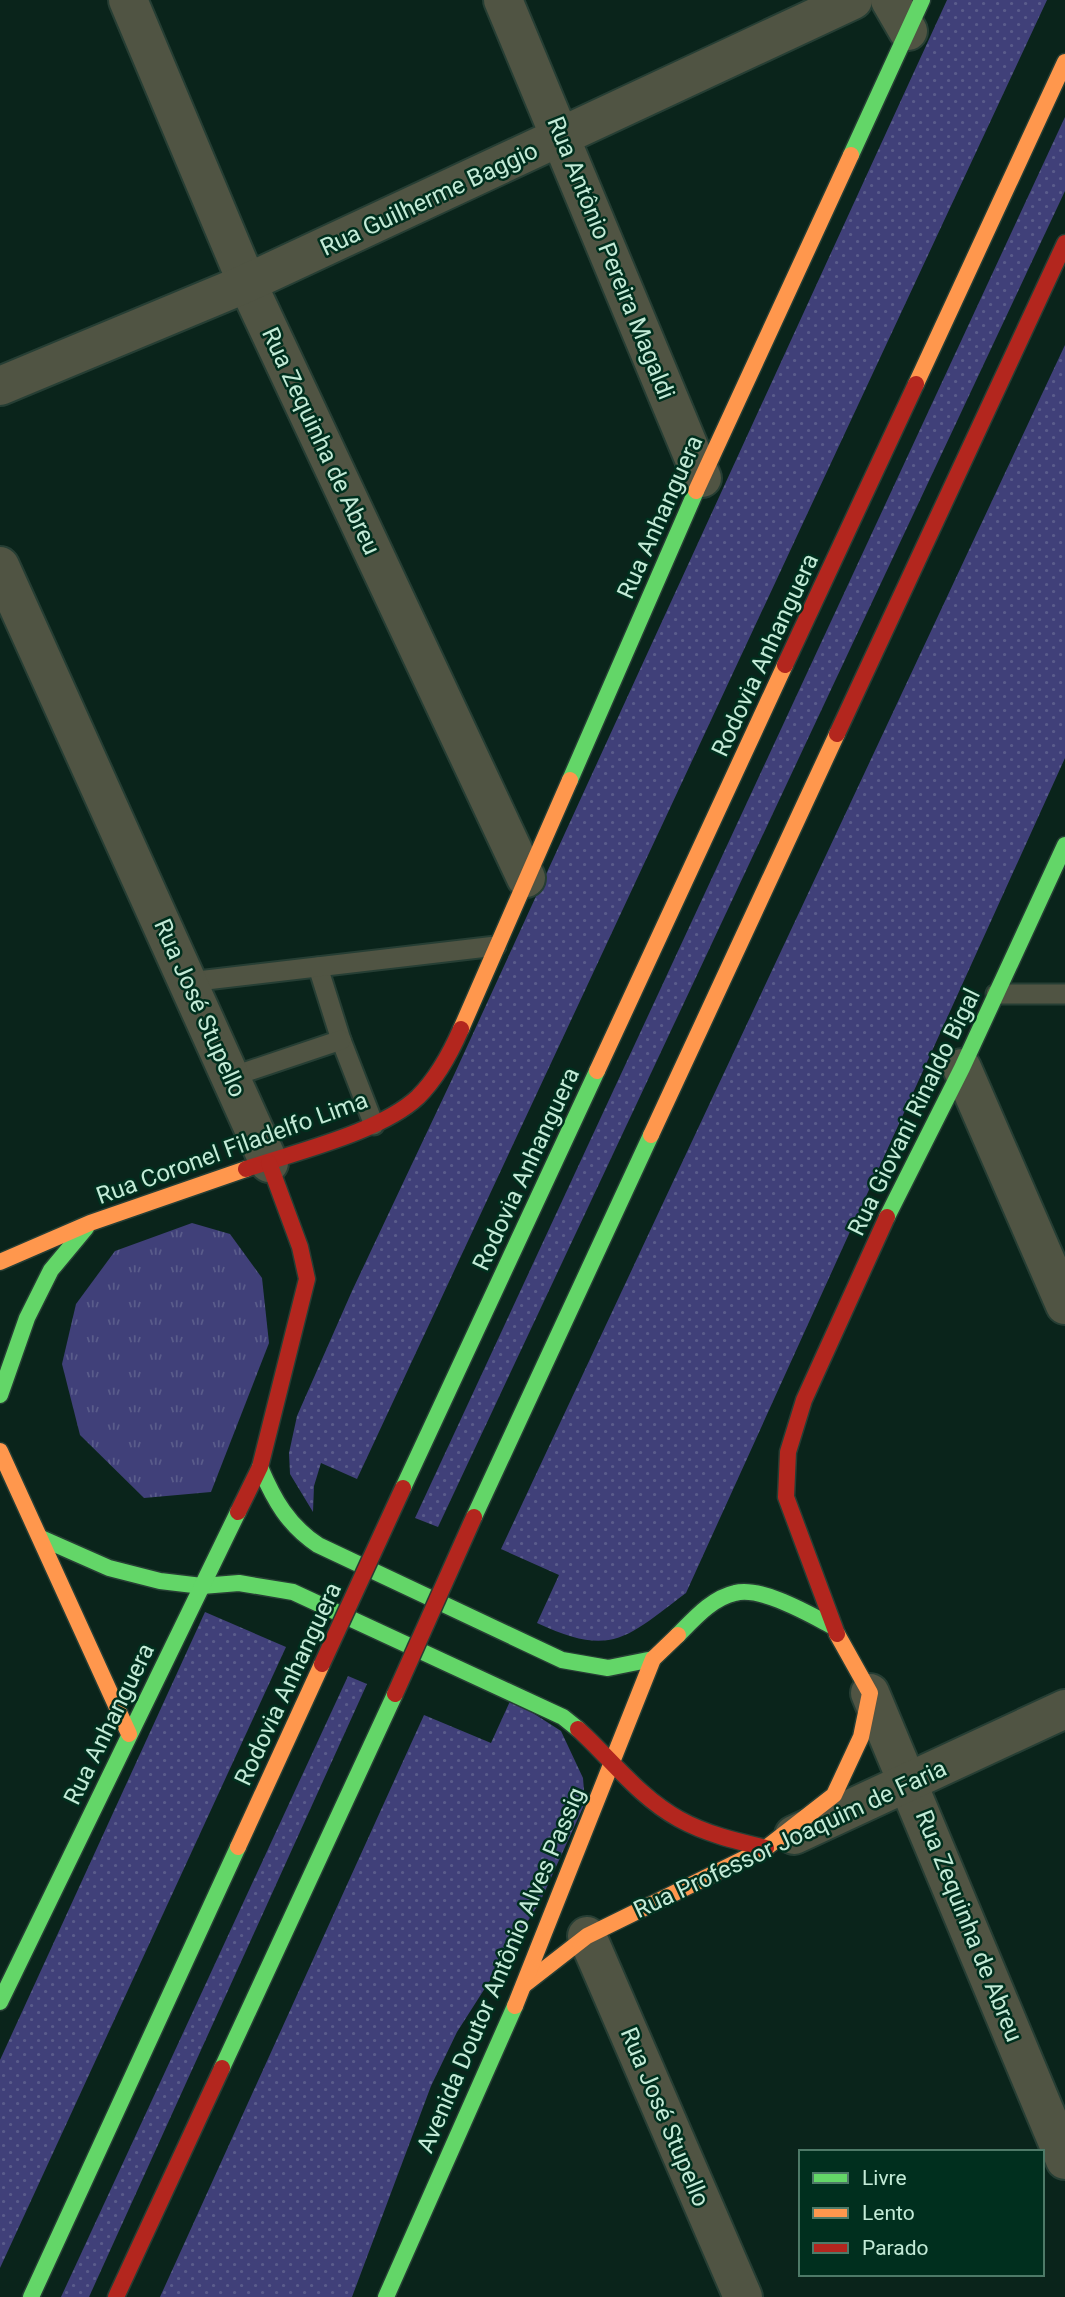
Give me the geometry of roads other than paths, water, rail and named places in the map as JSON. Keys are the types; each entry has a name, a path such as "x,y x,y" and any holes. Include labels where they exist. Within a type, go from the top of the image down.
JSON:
{"main road":[{"name":"Rua Anhanguera","path":"449,1056 907,10"},
{"name":"Rodovia Anhanguera","path":"32,2297 403,1488 1065,62"},
{"path":"116,2297 474,1517 1065,243"},
{"name":"Rua Giovani Rinaldo Bigal","path":"804,1400 882,1227 962,1068 1065,845"},
{"name":"Rua Coronel Filadelfo Lima","path":"0,1262 90,1223 374,1125 418,1097 449,1056"},
{"name":"Rua José Stupello","path":"260,1467 307,1279 300,1247 270,1163"},
{"name":"Rua Coronel Filadelfo Lima","path":"0,1395 27,1318 51,1270 90,1223"},
{"name":"Rua Zequinha de Abreu","path":"804,1400 788,1452 786,1497 832,1626 870,1693"},
{"path":"0,1451 129,1734"},
{"name":"Rua Anhanguera","path":"0,2002 260,1467"},
{"path":"260,1467 275,1504 296,1531 318,1545 562,1661 588,1669 619,1669 653,1659 706,1608 736,1592 779,1599 832,1626"},
{"path":"41,1538 109,1568 160,1581 202,1586 239,1583 293,1592 563,1717 584,1731 664,1810 691,1827 766,1848 834,1795 861,1737 870,1693"},
{"name":"Avenida Doutor Antônio Alves Passig","path":"386,2297 524,1985 653,1659"},
{"name":"Rua Professor Joaquim de Faria","path":"524,1985 587,1936 766,1848"}],"street":[{"name":"Rua Zequinha de Abreu","path":"128,0 247,283 526,878"},
{"name":"Rua Antônio Pereira Magaldi","path":"503,0 702,478"},
{"name":"Rua Guilherme Baggio","path":"0,386 247,283 853,0"},
{"name":"Rua José Stupello","path":"0,566 270,1163"},
{"path":"962,1068 1065,1305"},
{"name":"Rua Zequinha de Abreu","path":"870,1693 910,1783 1065,2160"},
{"name":"Rua Professor Joaquim de Faria","path":"766,1848 1065,1709"},
{"name":"Rua José Stupello","path":"587,1936 743,2297"}],"lane":[{"path":"189,982 496,946"},
{"path":"318,967 341,1040 374,1125"},
{"path":"996,993 1065,994"},
{"path":"231,1077 341,1040"}]}
